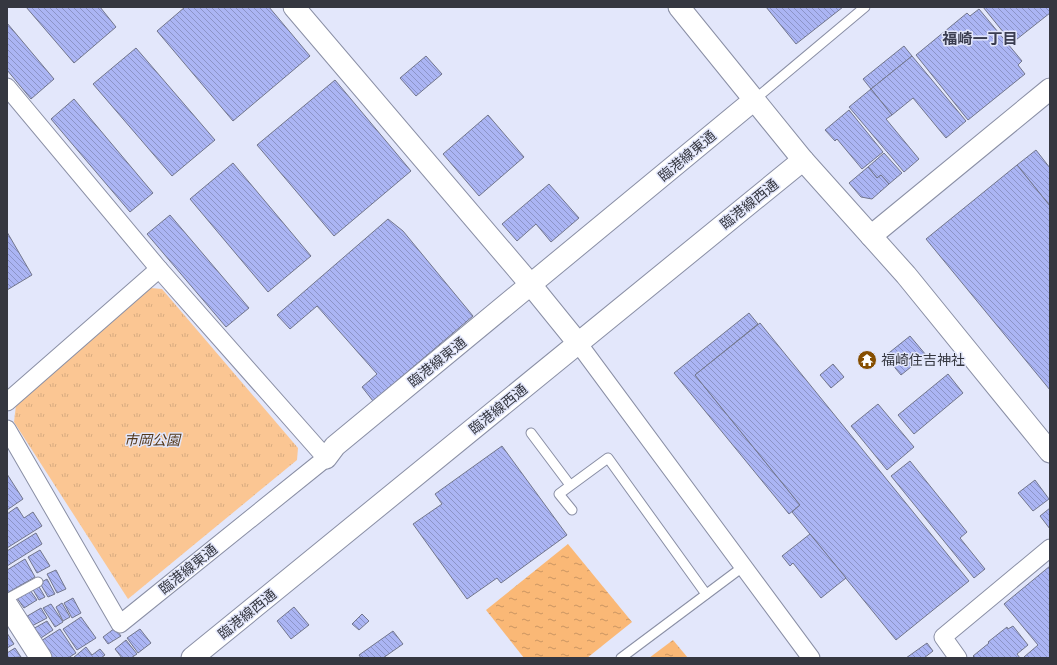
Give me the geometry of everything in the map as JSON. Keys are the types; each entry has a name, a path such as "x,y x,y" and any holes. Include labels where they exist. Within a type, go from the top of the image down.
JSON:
{"street":[{"path":"294,7 531,285 578,343 811,658"},
{"path":"679,7 803,160 906,275 1050,452"},
{"path":"7,87 159,269 326,458"},
{"path":"871,236 1050,89"},
{"name":"臨港線東通","path":"7,429 120,624 326,458 335,446 754,100"},
{"name":"臨港線西通","path":"192,658 803,160"},
{"path":"7,402 159,269"},
{"path":"958,658 943,637 1050,548"},
{"path":"7,605 41,658"}],"lane":[{"path":"754,100 864,7"},
{"path":"531,433 570,486"},
{"path":"572,510 559,494 608,458 706,594"},
{"path":"620,658 744,566"},
{"path":"7,599 38,582"}],"green space":[{"name":"市岡公園","path":"151,288 162,289 298,448 297,460 128,599 14,422 16,405"}],"water":[{"path":"568,544 632,622 587,658 524,658 486,610"},
{"path":"673,640 688,658 649,658"}],"building":[{"path":"26,7 100,7 116,27 74,63"},
{"path":"185,7 269,7 310,56 233,121 157,31"},
{"path":"766,7 843,7 796,44"},
{"path":"983,7 1050,7 1050,13 1012,43"},
{"path":"979,9 1022,61 1018,65 1025,74 968,120 916,55 967,13 970,16"},
{"path":"7,23 54,79 31,99 7,70"},
{"path":"904,46 912,56 871,89 863,79"},
{"path":"136,48 215,140 172,176 93,84"},
{"path":"426,56 442,74 416,96 400,78"},
{"path":"912,56 966,121 946,138 913,98 892,115 871,89"},
{"path":"335,80 411,171 334,236 257,145"},
{"path":"871,89 892,115 886,119 919,159 904,172 849,107"},
{"path":"74,99 153,193 130,212 51,119"},
{"path":"849,110 883,152 862,169 837,139 835,141 825,130"},
{"path":"488,115 524,157 479,196 443,154"},
{"path":"1036,150 1050,168 1050,206 1017,165"},
{"path":"884,153 902,173 889,184 881,175 877,178 868,167"},
{"path":"233,163 311,256 268,292 190,199"},
{"path":"1017,165 1050,206 1050,390 926,239"},
{"path":"868,167 877,178 881,175 889,184 872,199 861,197 849,183"},
{"path":"549,184 579,218 551,242 536,224 517,241 502,224"},
{"path":"170,215 249,308 226,327 147,234"},
{"path":"388,219 403,231 473,316 373,401 362,387 377,374 317,306 290,329 277,315"},
{"path":"7,232 32,275 7,290"},
{"path":"749,313 758,324 695,375 800,505 789,514 674,373"},
{"path":"760,323 969,581 896,640 792,512 800,505 695,375"},
{"path":"910,336 926,355 901,375 885,356"},
{"path":"833,364 844,377 831,388 820,375"},
{"path":"948,374 963,393 914,434 898,415"},
{"path":"878,404 914,447 887,470 851,426"},
{"path":"502,446 567,535 501,583 497,578 467,599 413,524 442,504 435,494"},
{"path":"910,461 967,532 960,538 985,569 974,578 891,476"},
{"path":"7,474 23,499 7,510"},
{"path":"1035,480 1049,499 1033,511 1018,493"},
{"path":"17,507 24,518 33,512 42,526 7,548 7,514"},
{"path":"1050,508 1050,529 1040,516"},
{"path":"36,533 42,544 7,566 7,551"},
{"path":"810,534 846,578 821,598 793,563 790,566 782,556"},
{"path":"40,550 50,566 37,573 28,557"},
{"path":"25,559 35,577 7,593 7,570"},
{"path":"1050,566 1050,658 1025,658 1024,657 1038,645 1004,604"},
{"path":"56,570 66,589 57,593 47,574"},
{"path":"47,579 55,594 48,597 40,583"},
{"path":"38,585 45,597 39,600 32,588"},
{"path":"30,590 37,600 24,608 17,598"},
{"path":"73,598 81,613 72,618 64,603"},
{"path":"62,603 70,617 63,621 56,607"},
{"path":"51,604 63,622 55,627 43,608"},
{"path":"294,607 309,625 291,639 277,621"},
{"path":"41,608 47,618 30,627 24,618"},
{"path":"362,614 369,621 359,630 352,624"},
{"path":"81,617 96,638 77,650 63,629"},
{"path":"47,621 53,630 38,640 31,630"},
{"path":"1013,626 1028,645 1017,654 1020,658 975,658 973,656 1007,627 1008,629"},
{"path":"115,628 121,636 108,644 103,637"},
{"path":"60,629 76,653 68,658 46,658 36,644"},
{"path":"140,629 151,643 138,653 127,638"},
{"path":"393,631 403,644 383,658 361,658 359,655"},
{"path":"7,633 14,644 7,648"},
{"path":"126,640 137,654 131,658 122,658 115,649"},
{"path":"927,643 933,651 924,658 906,658"},
{"path":"86,647 92,655 100,649 105,655 101,658 73,658"},
{"path":"15,648 21,657 7,658 7,653"}],"place":[{"name":"福崎住吉神社","path":"867,360"}],"district":[{"name":"福崎一丁目","path":"980,39"}]}
